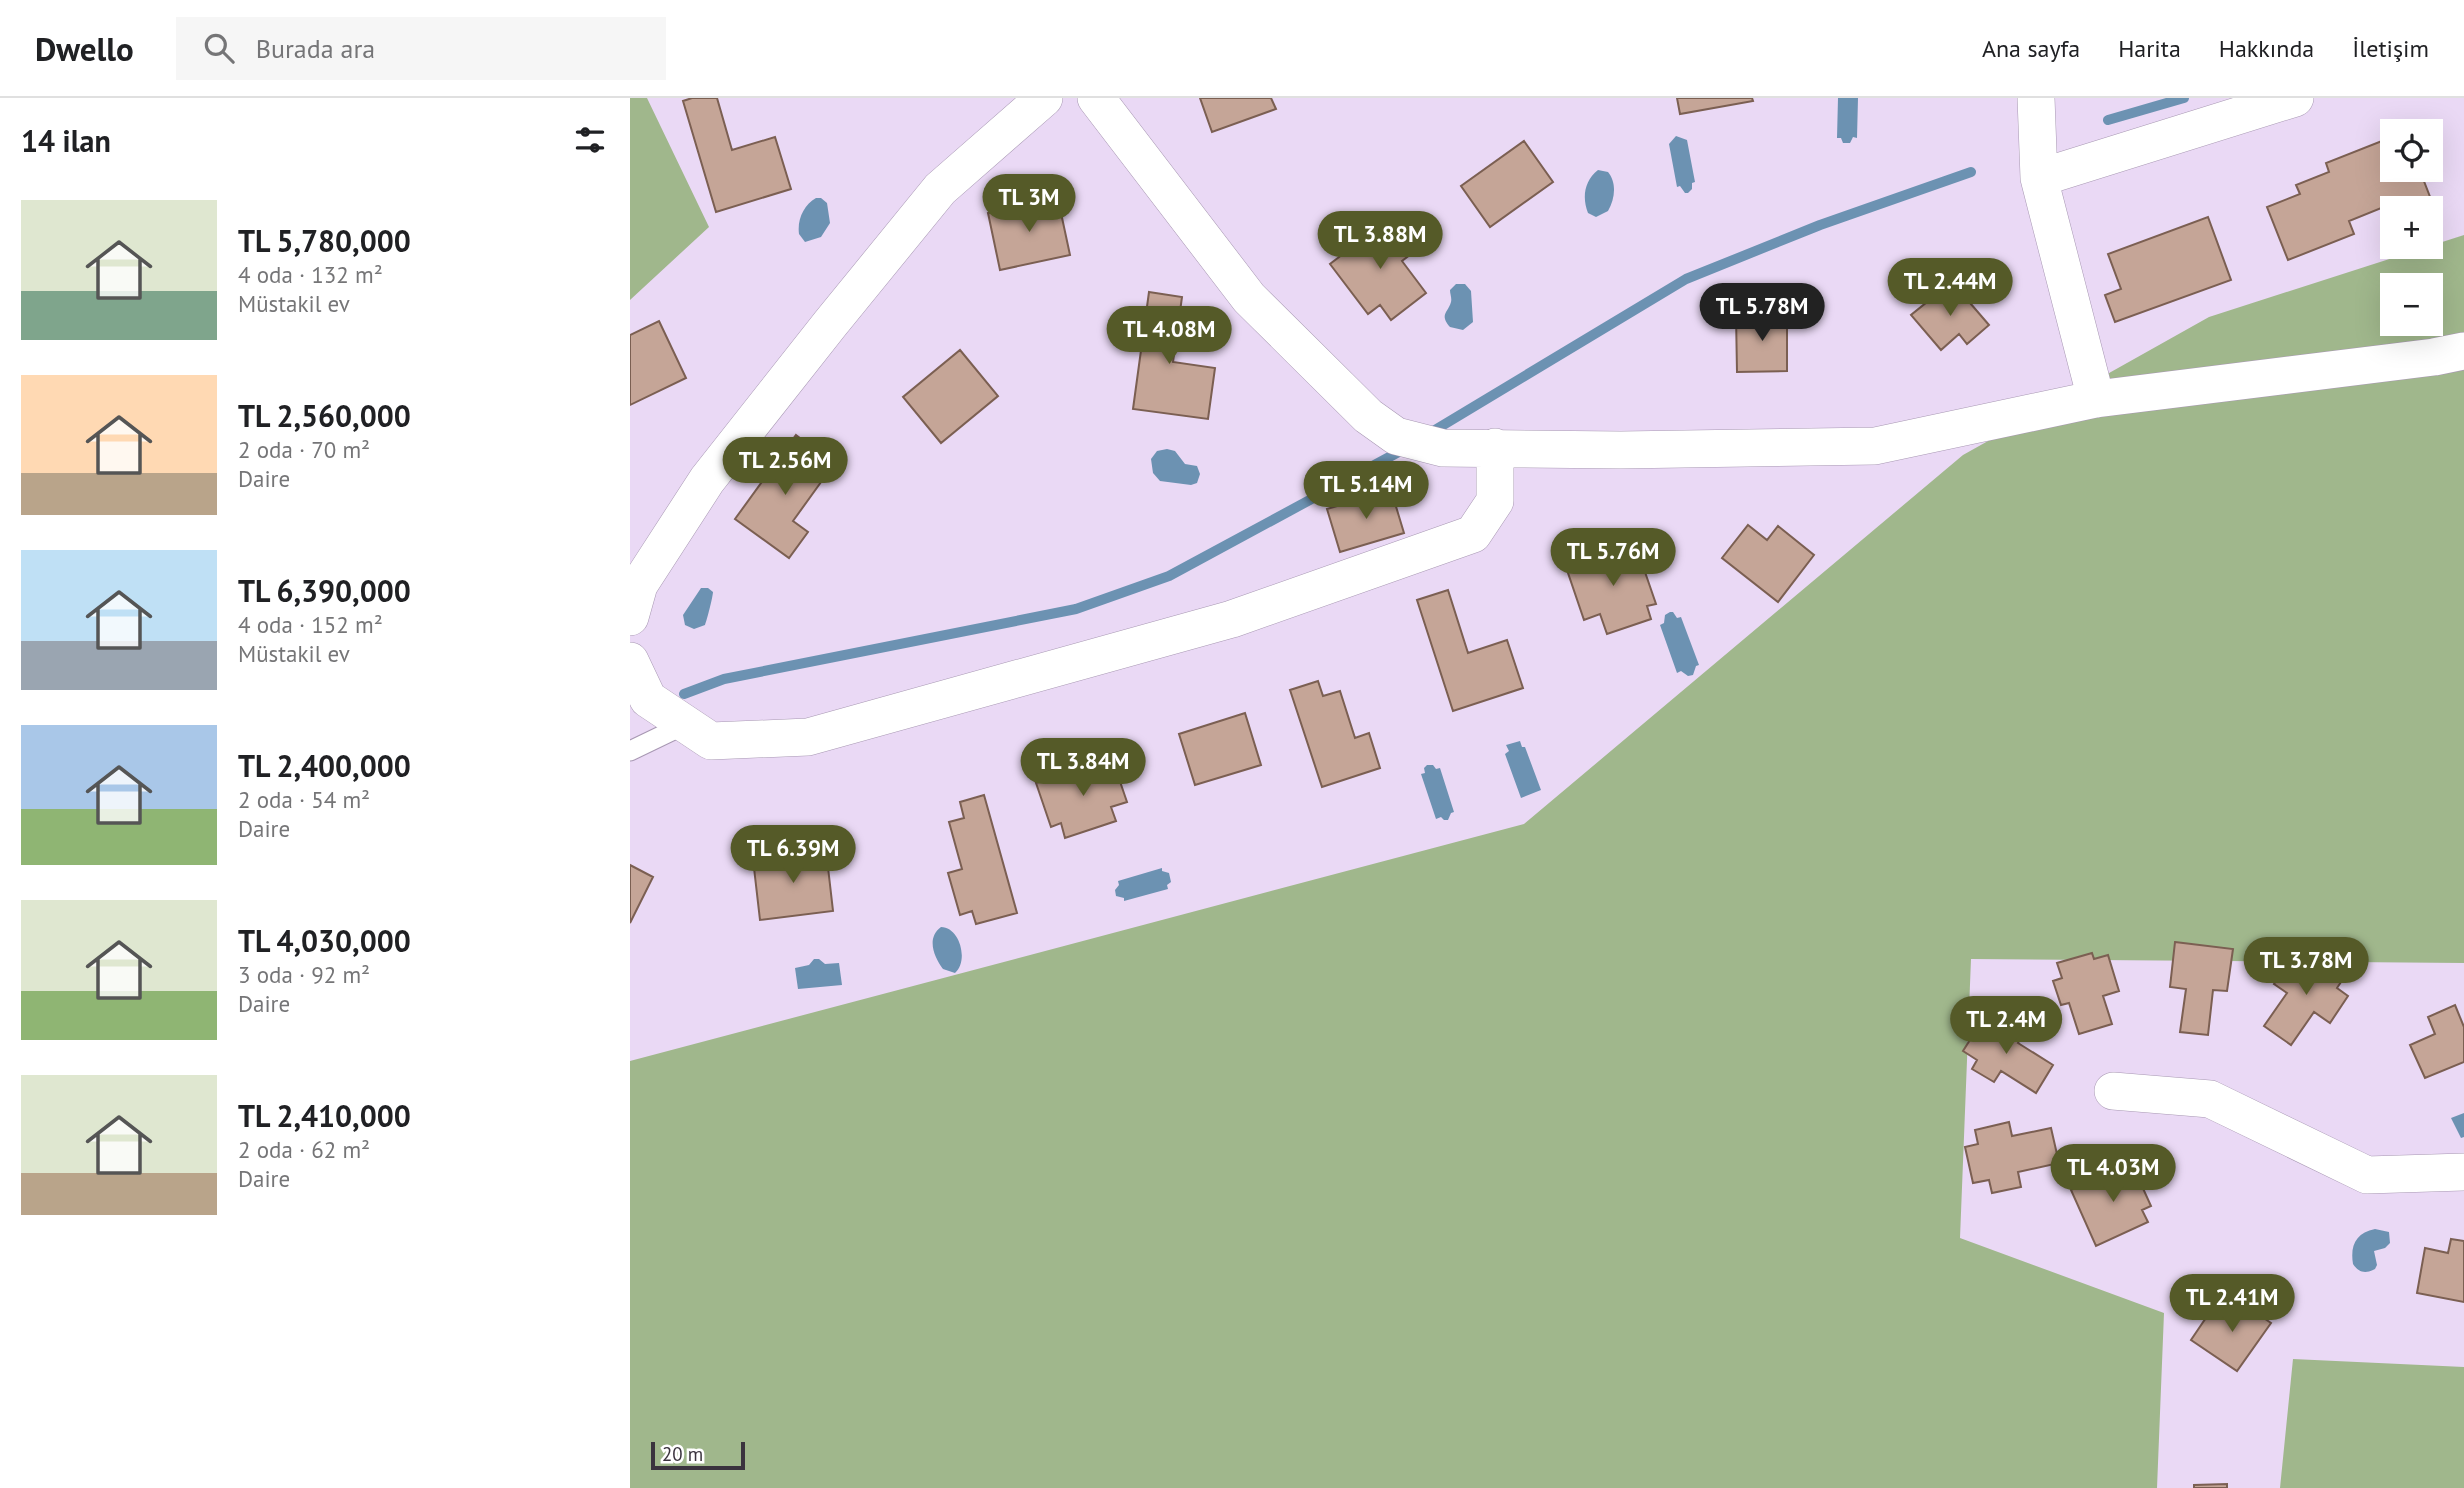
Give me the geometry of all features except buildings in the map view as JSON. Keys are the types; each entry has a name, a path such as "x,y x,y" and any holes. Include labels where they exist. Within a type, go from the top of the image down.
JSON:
{"street":[{"path":"630,617 639,585 707,480 830,324 940,189 1044,98"},
{"path":"1096,98 1249,298 1368,416 1396,436 1443,448 1621,450 1875,446 2096,399 2464,351"},
{"path":"2036,98 2039,178 2096,399"},
{"path":"2039,178 2294,98"},
{"path":"630,661 648,699 711,741 808,737 1232,619 1473,534 1495,501 1495,447"},
{"path":"2113,1091 2210,1099 2367,1175 2464,1172"}],"lane":[{"path":"630,751 686,724"}],"green space":[{"path":"630,98 647,98 709,227 630,300"},
{"path":"2464,235 2464,963 1971,959 1960,1238 2164,1313 2157,1488 630,1488 630,1061 1524,824 1963,455 2209,317 2389,259 2443,259 2443,242"},
{"path":"2293,1359 2464,1367 2464,1488 2280,1488"}],"water":[{"path":"1838,98 1858,98 1857,138 1853,137 1850,143 1843,143 1841,138 1837,138"},
{"path":"1676,136 1687,140 1695,182 1688,193 1680,186 1677,187 1669,144"},
{"path":"1598,170 1608,172 1614,191 1608,211 1596,217 1588,213 1585,196 1587,184"},
{"path":"816,198 827,203 830,223 821,237 805,242 799,234 800,218 808,204"},
{"path":"1456,284 1465,284 1471,291 1473,322 1463,330 1450,327 1445,319 1451,302 1450,290"},
{"path":"1157,451 1175,451 1185,464 1197,466 1200,474 1197,483 1191,485 1160,481 1153,473 1151,459"},
{"path":"701,588 708,588 713,594 705,625 694,629 685,625 683,615"},
{"path":"1670,612 1677,618 1681,617 1699,665 1693,675 1688,676 1681,671 1677,673 1660,625 1664,623 1665,615"},
{"path":"1520,741 1522,747 1525,747 1541,790 1521,798 1505,754 1509,751 1506,745"},
{"path":"1427,765 1440,768 1454,812 1448,820 1441,817 1436,819 1421,774 1425,773 1424,768"},
{"path":"1162,868 1162,871 1169,873 1171,882 1167,885 1168,889 1124,901 1124,898 1116,896 1118,881"},
{"path":"941,927 953,932 960,946 961,961 955,973 943,969 934,953 934,937"},
{"path":"814,959 825,964 839,963 842,985 798,989 795,968 809,965"},
{"path":"2464,1113 2464,1137 2461,1138 2451,1118"},
{"path":"2375,1229 2389,1232 2390,1243 2385,1248 2374,1251 2377,1265 2375,1269 2363,1272 2353,1264 2352,1251 2363,1233"}],"waterway":[{"path":"2108,120 2184,98"},
{"path":"1430,433 1686,279 1820,225 1971,172"},
{"path":"684,694 724,679 1076,609 1169,576 1406,448"}]}
